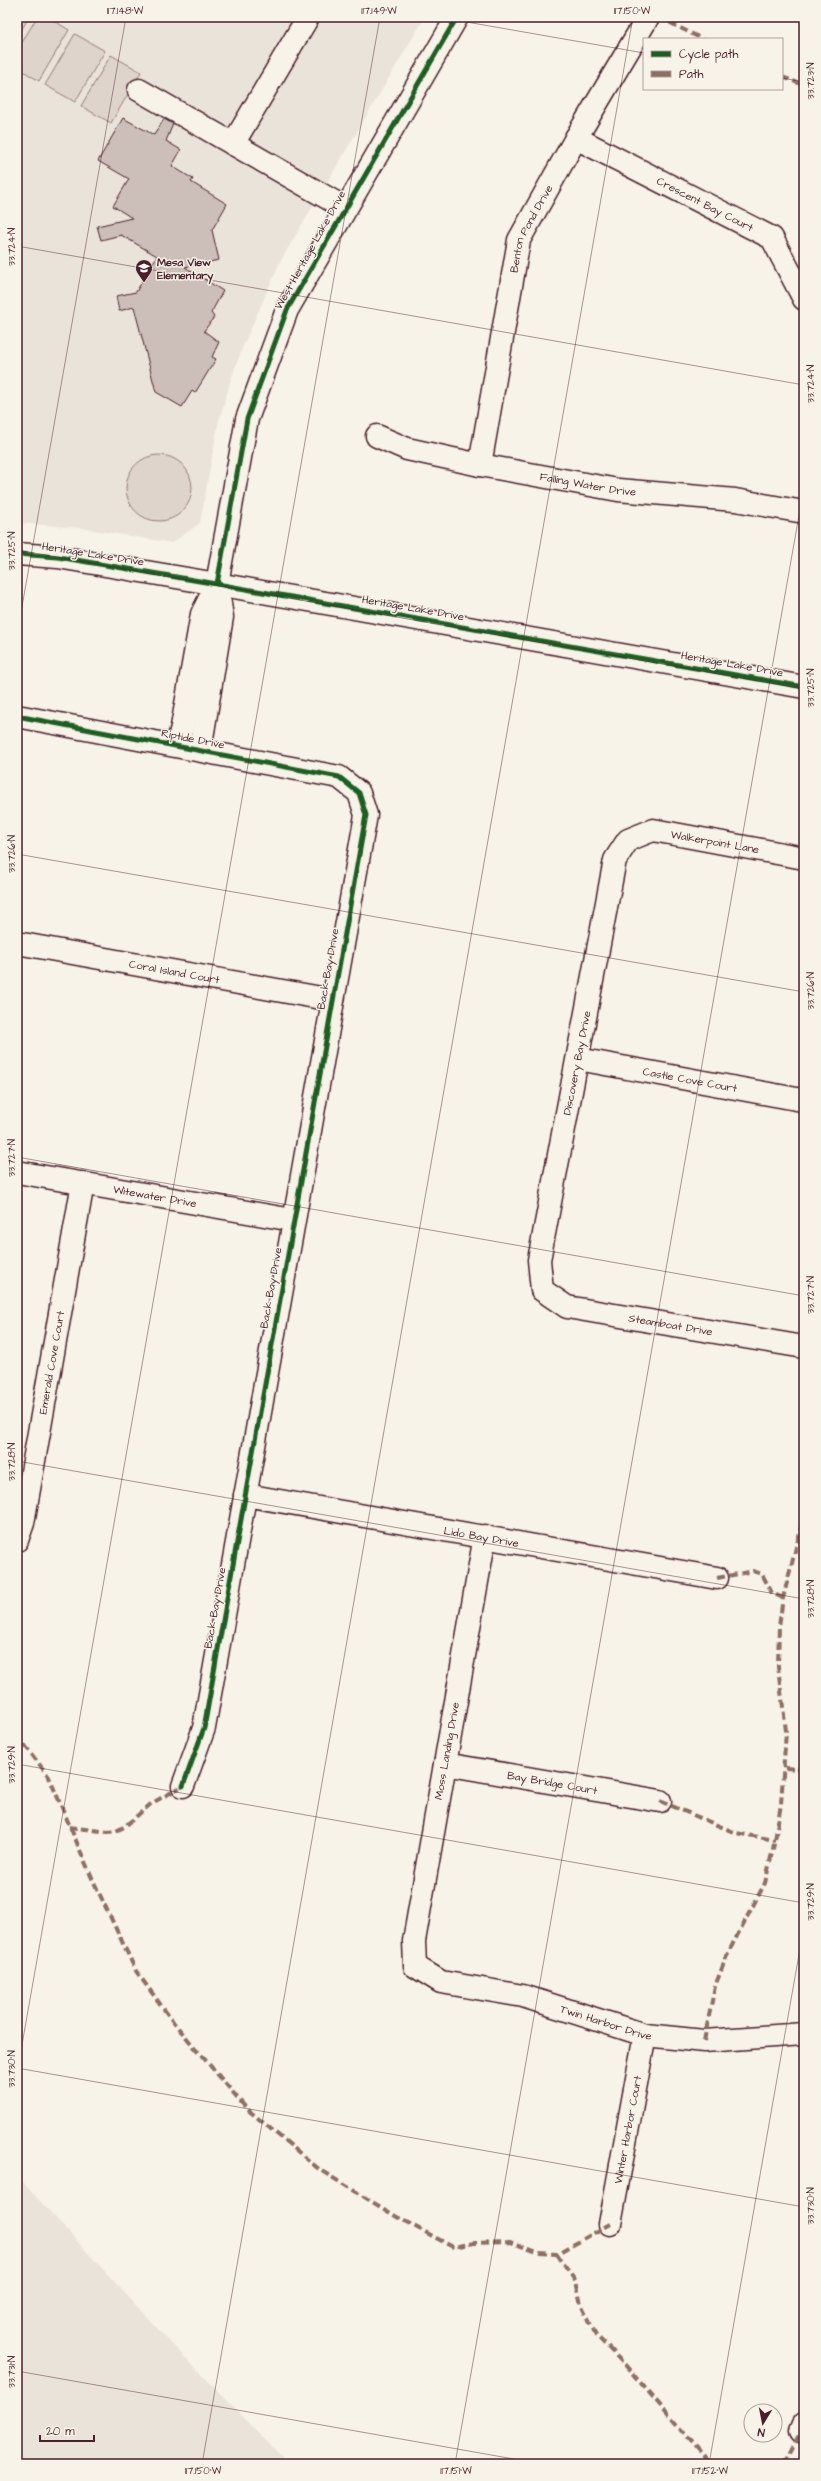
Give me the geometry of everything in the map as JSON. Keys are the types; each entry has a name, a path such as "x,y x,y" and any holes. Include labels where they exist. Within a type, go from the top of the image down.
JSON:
{"street":[{"path":"233,144 308,17"},
{"name":"West Heritage Lake Drive","path":"217,584 247,419 286,310 457,17"},
{"name":"Benton Pond Drive","path":"480,465 519,240 576,138 648,17"},
{"path":"139,90 345,208"},
{"name":"Crescent Bay Court","path":"576,138 772,238 804,299"},
{"name":"Falling Water Drive","path":"376,436 407,449 480,465 618,490 735,500 804,512"},
{"name":"Heritage Lake Drive","path":"17,554 58,557 804,687"},
{"path":"176,746 182,727 202,614 217,584"},
{"path":"200,750 222,617 217,584"},
{"name":"Riptide Drive","path":"17,716 339,777 359,793"},
{"name":"Back Bay Drive","path":"183,1786 204,1728 292,1220 366,815 359,793"},
{"name":"Walkerpoint Lane","path":"628,840 653,830 804,858"},
{"name":"Discovery Bay Drive","path":"542,1290 539,1260 615,860 628,840"},
{"name":"Coral Island Court","path":"17,943 332,1000"},
{"name":"Castle Cove Court","path":"578,1059 802,1100"},
{"name":"Witewater Drive","path":"17,1172 292,1220"},
{"name":"Emerald Cove Court","path":"17,1540 23,1523 83,1183"},
{"name":"Steamboat Drive","path":"542,1290 567,1307 804,1347"},
{"name":"Lido Bay Drive","path":"245,1495 717,1578"},
{"name":"Moss Landing Drive","path":"415,1966 414,1941 485,1536"},
{"name":"Bay Bridge Court","path":"445,1764 660,1801"},
{"name":"Twin Harbor Drive","path":"415,1966 441,1982 523,1996 645,2035 704,2041 804,2034"},
{"name":"Winter Harbor Court","path":"610,2224 645,2035"}],"shaded area":[{"name":"Mesa View Elementary","path":"17,17 425,17 281,260 243,346 231,379 218,424 200,523 172,543 82,528 17,523"},
{"path":"17,17 29,17 17,37"},
{"path":"37,17 48,17 69,30 39,81 17,67 17,51"},
{"path":"75,34 105,51 75,102 45,85"},
{"path":"111,55 141,72 111,123 81,106"},
{"path":"159,455 172,458 182,465 189,475 192,488 189,501 182,511 172,518 159,521 146,518 136,511 129,501 126,488 129,475 136,465 146,458"},
{"path":"17,2176 168,2340 289,2464 17,2464"}],"building":[{"path":"123,118 154,135 164,119 173,124 166,141 181,150 172,166 193,179 191,182 227,204 212,230 219,260 185,267 223,291 211,313 214,317 204,331 219,342 212,357 216,359 195,393 192,391 182,407 156,392 134,307 119,311 116,296 136,292 157,256 121,235 101,240 97,226 132,218 113,206 129,179 98,161"}],"marked path":[{"path":"659,17 700,38"},
{"path":"783,77 804,85"},
{"path":"704,2041 715,1986 728,1953 765,1883 775,1840 781,1804 786,1731 778,1667 779,1626 783,1598 804,1516"},
{"path":"717,1578 753,1571 762,1574 772,1593 783,1598"},
{"path":"17,1735 49,1777 91,1876 136,1971 174,2023 247,2109 320,2170 397,2217 453,2247 474,2243 510,2242 540,2253 557,2254 610,2224"},
{"path":"785,1768 804,1769"},
{"path":"69,1827 108,1832 116,1831 124,1827 152,1803 183,1786"},
{"path":"660,1801 736,1833 775,1840"},
{"path":"557,2254 576,2281 581,2305 596,2335 626,2366 711,2464"},
{"path":"784,2464 801,2431"}],"cycle path":[{"path":"217,584 247,419 287,310 457,17"},
{"path":"17,554 58,557 804,687"},
{"path":"17,716 339,777 359,793 366,815 204,1728 183,1786"}],"place":[{"name":"Mesa View Elementary","path":"144,283"}]}
